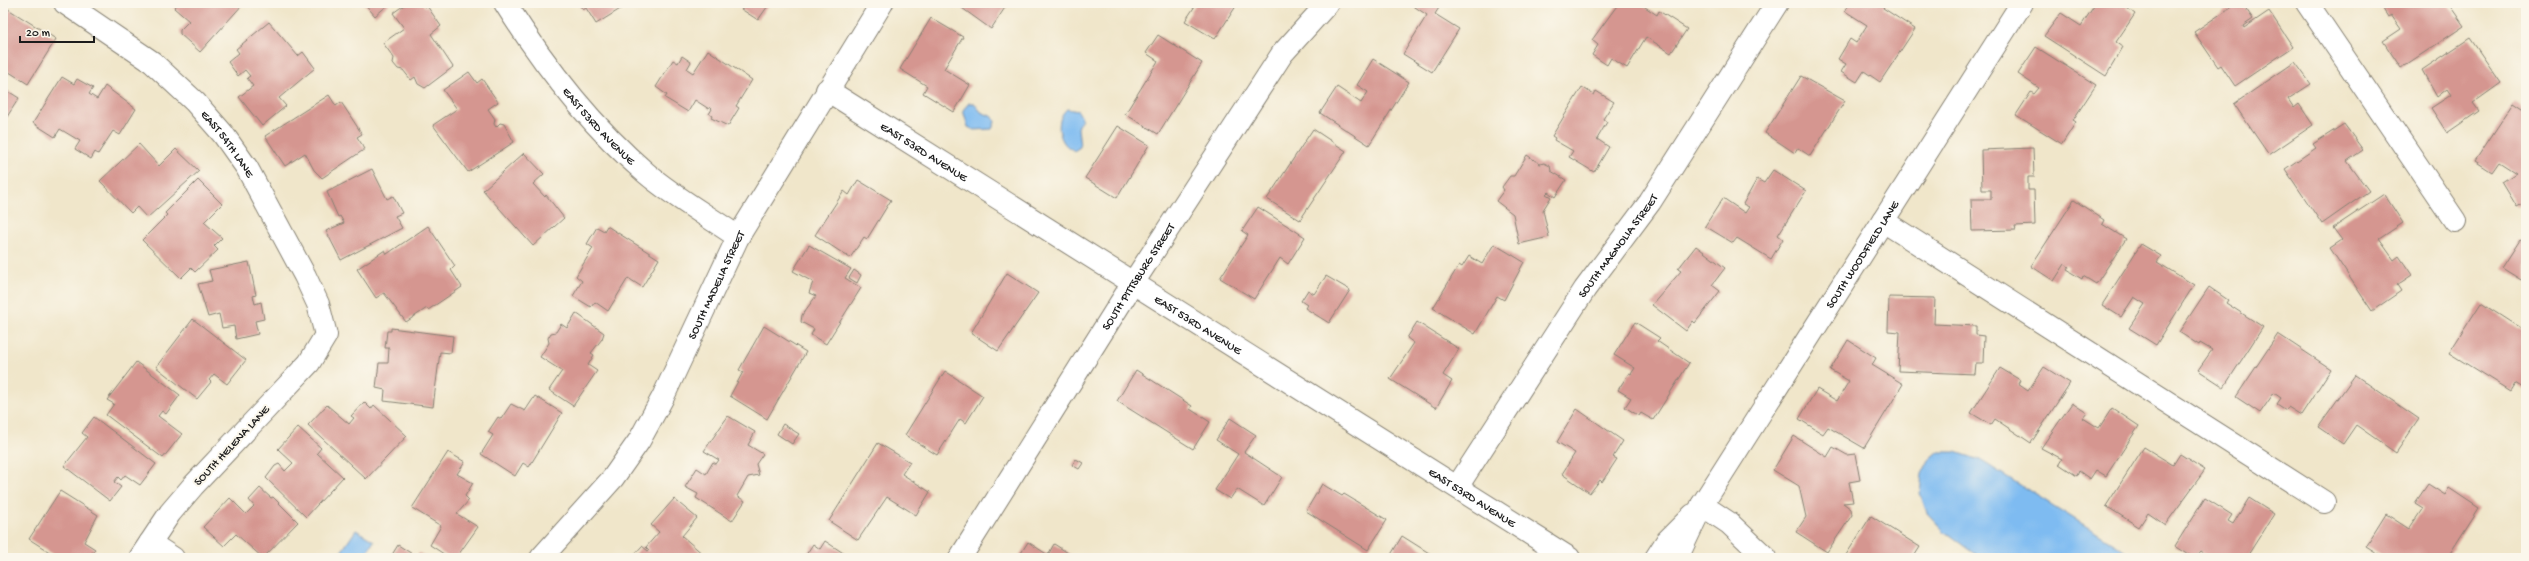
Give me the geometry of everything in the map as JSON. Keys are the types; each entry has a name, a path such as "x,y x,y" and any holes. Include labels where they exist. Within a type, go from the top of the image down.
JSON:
{"street":[{"name":"EAST 54TH LANE","path":"65,3 152,62 195,102 224,134 247,168 305,276 318,304 326,335"},
{"name":"EAST 53RD AVENUE","path":"505,3 553,75 615,144 647,174 738,237"},
{"name":"SOUTH MADELIA STREET","path":"541,558 613,478 639,441 664,397 738,237 827,90 882,3"},
{"name":"SOUTH PITTSBURG STREET","path":"960,558 1133,283 1282,54 1328,3"},
{"name":"SOUTH MAGNOLIA STREET","path":"1456,487 1585,289 1650,202 1777,3"},
{"name":"SOUTH WOODFIELD LANE","path":"1677,558 1702,505 2022,3"},
{"path":"2307,3 2455,221"},
{"name":"EAST 53RD AVENUE","path":"827,90 1569,558"},
{"path":"1883,221 2324,502"},
{"name":"SOUTH HELENA LANE","path":"145,551 193,486 309,363 326,335"},
{"name":"SOUTH WOODFIELD LANE","path":"1656,558 1667,540 1702,505"},
{"path":"1702,505 1729,523 1766,558"},
{"path":"145,551 173,558"}],"water":[{"path":"969,103 974,103 981,112 993,117 995,122 992,129 974,130 968,127 963,110"},
{"path":"1067,109 1078,111 1082,118 1078,128 1080,147 1074,151 1062,140 1059,131 1061,116"},
{"path":"1938,452 1956,452 1980,460 2137,558 1980,558 1945,532 1927,513 1920,493 1922,474 1929,460"},
{"path":"356,530 374,541 363,558 337,558"}],"building":[{"path":"175,3 244,3 200,52 180,34 180,30 189,21 174,8 177,5"},
{"path":"364,3 388,3 389,4 375,16"},
{"path":"407,3 422,3 425,7 427,6 441,26 431,34 453,67 425,88 418,84 415,77 411,80 403,70 398,69 393,63 394,58 383,43 404,28 393,13"},
{"path":"578,3 630,3 596,24 586,8 583,10"},
{"path":"746,3 770,3 758,20 741,9"},
{"path":"955,3 1008,3 991,29"},
{"path":"1197,3 1238,3 1215,39 1185,21"},
{"path":"1409,3 1442,3 1435,14 1459,29 1432,72 1403,54 1427,15"},
{"path":"1619,3 1639,3 1657,15 1659,11 1687,29 1671,53 1646,37 1627,68 1611,58 1607,65 1592,55 1598,45 1592,40"},
{"path":"1850,3 1887,3 1883,8 1915,29 1880,82 1864,71 1857,82 1841,72 1846,64 1838,59 1850,39 1856,43 1867,25 1845,11"},
{"path":"2096,3 2126,3 2129,5 2127,8 2135,14 2116,42 2123,47 2106,76 2044,36 2061,13 2081,26"},
{"path":"2237,3 2242,3 2253,19 2243,26 2244,28 2269,11 2293,47 2235,86 2221,65 2218,67 2194,32"},
{"path":"2379,3 2448,3 2464,26 2401,68 2383,41 2401,29 2391,15 2388,17"},
{"path":"8,9 56,39 28,84 6,70 3,75 3,18"},
{"path":"931,18 963,37 944,69 970,85 954,112 923,93 927,86 900,69"},
{"path":"269,22 298,56 303,52 315,68 279,98 286,106 262,126 239,97 253,86 247,78 250,76 245,70 238,76 228,62 239,53 236,49"},
{"path":"1158,35 1202,63 1158,134 1125,114 1158,61 1146,53"},
{"path":"2470,38 2501,83 2473,103 2479,111 2447,133 2431,108 2451,95 2447,89 2437,97 2422,70"},
{"path":"2036,47 2096,85 2073,120 2076,122 2062,144 2016,115 2031,92 2034,94 2039,88 2018,74"},
{"path":"708,50 752,80 736,106 739,108 728,126 711,118 712,116 709,114 712,109 710,107 709,109 695,100 688,112 665,98 667,95 656,87 673,60 678,63 682,56 691,62 687,69 693,73"},
{"path":"1373,59 1409,82 1369,145 1320,113 1337,87 1361,103 1368,92 1357,85"},
{"path":"2295,62 2311,84 2288,99 2294,108 2299,104 2313,125 2269,155 2234,104"},
{"path":"469,72 477,83 482,79 498,102 488,109 495,119 494,124 496,127 500,123 504,124 514,142 468,172 433,125 457,109 443,90"},
{"path":"1801,76 1845,101 1810,156 1798,148 1795,153 1765,133"},
{"path":"62,77 74,84 77,79 93,88 89,94 97,99 105,86 136,109 120,135 113,131 98,154 95,152 91,159 75,149 80,141 60,129 55,137 33,123"},
{"path":"1582,87 1594,95 1596,91 1614,102 1603,119 1607,122 1597,139 1609,147 1594,172 1569,157 1573,151 1554,140 1555,138 1552,136"},
{"path":"3,88 19,98 3,123"},
{"path":"329,95 336,106 341,102 362,134 357,137 365,149 322,178 314,170 305,153 285,166 265,136"},
{"path":"2514,102 2526,110 2526,202 2517,207 2502,182 2516,173 2499,162 2492,172 2475,161"},
{"path":"2344,124 2363,150 2347,161 2369,191 2322,224 2285,169 2316,148 2313,144"},
{"path":"1118,126 1149,145 1117,198 1085,178"},
{"path":"1313,129 1346,151 1300,220 1267,199"},
{"path":"139,144 159,166 176,149 199,171 147,218 137,207 131,213 100,181"},
{"path":"2033,148 2034,177 2028,177 2028,190 2034,190 2035,225 2015,226 2016,230 1972,231 1971,199 1991,199 1991,190 1982,190 1981,150"},
{"path":"524,153 544,174 533,184 545,197 546,195 564,218 533,246 483,190"},
{"path":"1527,155 1540,164 1544,163 1550,166 1551,171 1566,180 1555,197 1548,192 1546,194 1551,197 1543,210 1549,237 1519,244 1513,214 1496,201 1504,190 1502,187 1510,176 1514,176"},
{"path":"372,169 387,199 393,196 402,213 395,216 402,228 341,260 326,231 344,223 340,216 338,217 327,192"},
{"path":"1773,170 1806,191 1778,235 1783,239 1771,259 1737,238 1733,243 1705,226 1723,198 1745,213 1749,207 1743,204 1757,179 1764,183"},
{"path":"198,180 222,204 204,222 222,238 214,246 218,250 195,272 191,268 181,278 142,240 167,215 165,213"},
{"path":"858,180 891,200 867,239 864,237 850,258 815,235 844,191 849,195"},
{"path":"2384,194 2403,223 2379,239 2394,260 2399,256 2412,275 2397,285 2401,291 2372,311 2330,248 2342,240 2333,228"},
{"path":"2074,200 2104,220 2102,224 2126,239 2096,284 2083,276 2082,279 2067,270 2069,267 2065,264 2054,281 2031,266"},
{"path":"1258,207 1305,237 1288,264 1280,258 1254,299 1220,278 1248,235 1242,231"},
{"path":"428,226 455,266 451,270 462,287 428,310 427,308 406,322 384,293 376,298 357,269 385,250 387,254"},
{"path":"607,226 659,259 642,287 628,278 608,311 595,302 591,307 573,296 582,281 576,276 593,248 587,244 597,227 604,231"},
{"path":"2520,240 2526,243 2526,283 2502,268"},
{"path":"1494,244 1524,262 1504,300 1497,296 1475,334 1433,308 1459,265 1462,267 1469,256 1482,264"},
{"path":"2141,244 2161,256 2157,262 2194,285 2156,345 2129,328 2145,304 2134,297 2121,317 2102,305"},
{"path":"809,245 851,269 845,278 861,288 826,344 811,335 814,329 801,322 802,315 816,296 809,293 813,282 793,271"},
{"path":"1696,246 1725,268 1712,285 1720,291 1695,323 1693,321 1686,331 1652,305 1681,271 1678,269"},
{"path":"249,262 256,295 253,296 255,304 261,302 264,319 255,321 258,334 236,339 234,326 222,328 219,314 208,317 198,284 212,281 209,270"},
{"path":"854,270 861,275 857,283 849,278"},
{"path":"1007,273 1038,293 998,351 971,333"},
{"path":"1326,276 1350,290 1329,323 1305,308 1307,305 1301,301 1308,290 1314,294"},
{"path":"2209,287 2228,300 2226,303 2263,327 2224,387 2198,370 2212,350 2200,343 2199,345 2179,332"},
{"path":"1889,297 1935,298 1934,324 1976,326 1976,335 1984,336 1983,363 1976,363 1975,374 1898,371 1900,332 1888,331"},
{"path":"2481,303 2526,332 2526,390 2515,383 2510,391 2449,353"},
{"path":"576,313 604,333 602,339 591,353 594,355 588,365 597,371 573,406 549,390 562,371 540,357 549,343 548,338 551,333 556,332 561,324 567,328"},
{"path":"193,319 246,360 227,384 214,374 209,380 211,382 197,399 156,367"},
{"path":"1417,322 1459,349 1443,375 1452,381 1436,408 1390,379 1414,343 1407,338"},
{"path":"1635,322 1660,338 1657,341 1689,363 1653,420 1641,413 1639,416 1625,407 1631,398 1618,390 1629,373 1631,374 1635,368 1614,355"},
{"path":"764,326 806,352 767,419 730,396 743,372 739,370"},
{"path":"391,328 453,336 451,353 440,352 433,407 384,401 385,390 376,388 379,363 388,363 389,348 385,348 387,331 391,331"},
{"path":"2278,334 2331,369 2301,415 2288,407 2286,410 2277,404 2281,398 2274,393 2260,413 2236,397"},
{"path":"1848,340 1876,358 1872,365 1903,384 1864,448 1828,427 1823,434 1799,419 1817,389 1837,401 1849,381 1830,370"},
{"path":"136,362 180,395 166,414 162,411 158,416 182,434 163,458 106,415 114,404 107,400"},
{"path":"2044,367 2070,383 2031,443 1995,419 1991,425 1971,413 2000,368 2020,380 2018,384 2028,391"},
{"path":"1136,370 1192,406 1190,409 1210,422 1193,449 1117,401"},
{"path":"945,371 983,396 966,423 960,419 937,455 905,435"},
{"path":"2355,375 2419,419 2396,453 2356,425 2343,444 2318,427"},
{"path":"535,396 562,413 529,467 523,463 515,476 481,454 493,435 488,432 498,417 501,419 511,404 525,411"},
{"path":"364,402 371,409 374,405 407,436 366,479 308,425 327,405 349,424 354,418 351,416"},
{"path":"2072,403 2087,413 2083,418 2099,428 2112,408 2139,426 2106,476 2096,470 2090,479 2079,471 2077,476 2059,464 2062,459 2041,448"},
{"path":"1577,409 1623,441 1613,457 1617,459 1602,482 1600,480 1590,493 1562,474 1575,453 1557,442"},
{"path":"728,416 755,432 748,445 763,454 756,464 759,475 748,477 737,496 745,501 732,521 696,498 698,494 685,487 697,468 706,474 713,462 716,464 719,460 704,451"},
{"path":"94,417 156,464 140,485 125,475 121,480 118,477 114,482 121,487 110,501 64,466 87,437 82,433"},
{"path":"1230,418 1256,435 1244,452 1282,477 1264,506 1237,489 1230,499 1215,490 1238,454 1216,440"},
{"path":"783,424 799,434 792,444 777,434"},
{"path":"298,427 321,448 317,453 343,477 306,517 266,478 275,466 279,464 285,471 293,463 278,449"},
{"path":"1794,436 1827,457 1833,447 1847,455 1855,454 1860,480 1849,482 1853,502 1843,503 1851,509 1852,515 1827,552 1796,532 1806,517 1799,486 1773,470"},
{"path":"878,443 910,462 902,474 930,492 916,515 887,497 858,540 829,521"},
{"path":"2144,447 2173,465 2180,454 2205,470 2165,525 2148,513 2139,527 2106,506"},
{"path":"448,452 465,462 457,474 473,483 465,496 469,500 457,514 478,527 456,558 450,558 430,545 441,526 412,508"},
{"path":"1076,459 1083,463 1079,469 1072,465"},
{"path":"1322,484 1342,496 1344,494 1387,520 1368,550 1306,511"},
{"path":"2428,484 2445,495 2449,488 2479,508 2447,558 2385,558 2366,546 2386,514 2409,529 2423,508 2415,503"},
{"path":"260,488 271,498 273,497 298,522 263,558 236,534 224,546 203,527 230,498 246,514 254,506 249,500"},
{"path":"60,491 98,515 84,542 95,549 89,558 59,558 29,539"},
{"path":"2205,498 2232,515 2228,521 2233,524 2249,498 2274,514 2246,558 2210,558 2200,551 2194,558 2175,546"},
{"path":"674,499 697,518 682,536 704,555 702,558 631,558 642,546 648,551 649,550 646,547 659,532 651,525"},
{"path":"1871,516 1920,547 1913,558 1844,558"},
{"path":"1402,536 1437,558 1389,558"},
{"path":"825,541 851,558 804,558 813,544 820,549"},
{"path":"1028,542 1048,555 1054,544 1076,558 1018,558"},
{"path":"398,545 417,557 419,553 428,558 390,558"}]}
